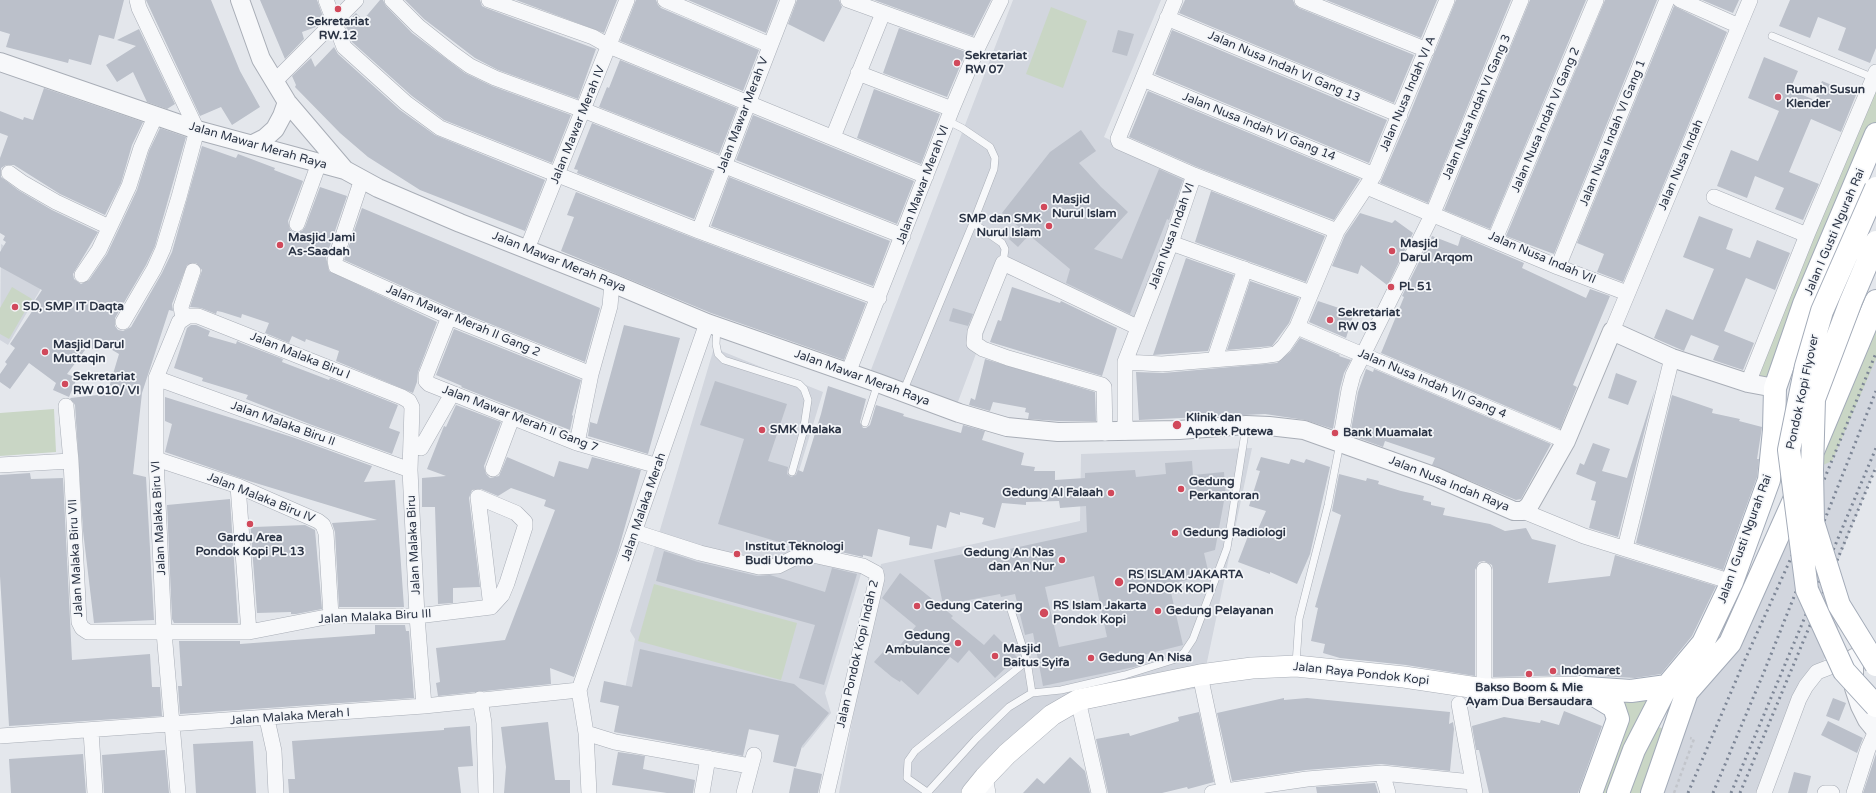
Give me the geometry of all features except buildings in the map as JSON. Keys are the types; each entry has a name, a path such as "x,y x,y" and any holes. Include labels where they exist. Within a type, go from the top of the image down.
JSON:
{"main road":[{"name":"Jalan I Gusti Ngurah Rai","path":"1618,793 1634,750 1667,686 1703,642 1732,582 1769,480 1774,430 1775,388 1804,304 1876,134"},
{"name":"Pondok Kopi Flyover","path":"1876,188 1822,311 1806,366 1789,450 1807,590 1844,671 1876,706"},
{"name":"Pondok Kopi Flyover","path":"1876,242 1851,301 1814,398 1812,470 1813,522 1838,605 1876,665"},
{"name":"Jalan I Gusti Ngurah Rai","path":"1652,793 1687,692 1730,643 1793,504 1848,366 1876,301"},
{"path":"1804,304 1809,324 1838,335 1860,339"},
{"path":"1792,339 1807,334 1815,336 1832,345 1845,356 1848,366"},
{"name":"Jalan Raya Pondok Kopi","path":"972,793 986,785 1052,715 1078,700 1200,675 1252,668 1296,666 1404,677 1484,689 1581,687 1630,691 1667,686"},
{"path":"1581,687 1605,700 1614,708 1618,719 1591,793"}],"street":[{"path":"123,322 154,269 163,249 179,198 197,130 139,8 137,0"},
{"path":"240,0 261,59 274,81 287,102 345,170"},
{"path":"326,0 333,24 344,47 391,91 424,118 454,135 879,298"},
{"path":"274,81 356,0"},
{"path":"392,0 418,26 470,66 495,78 583,110 902,236"},
{"path":"489,0 593,37 609,46 926,176"},
{"name":"Jalan Mawar Merah IV","path":"527,249 627,0"},
{"path":"665,0 770,44"},
{"name":"Jalan Mawar Merah V","path":"699,230 788,0"},
{"path":"848,0 978,47"},
{"name":"Jalan Mawar Merah VI","path":"848,373 879,298 950,115 978,47 1001,0"},
{"name":"Jalan Nusa Indah VI","path":"1125,432 1125,362 1137,327 1171,243 1194,175 1119,142 1118,135 1143,79 1175,0"},
{"path":"1302,0 1427,50"},
{"name":"Jalan Nusa Indah VI A","path":"1125,362 1162,364 1215,358 1276,354 1297,327 1337,231 1371,181 1447,0"},
{"name":"Jalan Nusa Indah VI Gang 3","path":"1340,442 1348,390 1353,375 1433,213 1521,0"},
{"name":"Jalan Nusa Indah VI Gang 2","path":"1496,239 1596,0"},
{"name":"Jalan Nusa Indah VI Gang 1","path":"1558,267 1667,0"},
{"path":"1680,0 1739,26"},
{"name":"Jalan Nusa Indah","path":"1612,331 1750,0"},
{"path":"833,137 883,13"},
{"name":"Jalan Nusa Indah VI Gang 13","path":"1167,18 1400,115"},
{"name":"Jalan Mawar Merah Raya","path":"0,62 197,130 345,170 378,188 453,220 612,283 712,325 959,413 1007,427 1058,432 1125,432"},
{"path":"858,73 950,115"},
{"path":"1748,383 1807,235 1875,75"},
{"name":"Jalan Nusa Indah VI Gang 14","path":"1143,79 1371,181"},
{"path":"253,144 275,129 287,102"},
{"path":"82,276 99,250 129,186 142,148 156,115"},
{"path":"297,224 319,162"},
{"path":"9,173 23,184 67,208 109,227"},
{"path":"1194,175 1337,231"},
{"name":"Jalan Mawar Merah II Gang 2","path":"362,179 335,260 336,266 449,317 591,374"},
{"name":"Jalan Nusa Indah VII","path":"1371,181 1433,213 1558,267 1628,293"},
{"path":"1714,197 1807,235"},
{"path":"1171,243 1311,293"},
{"path":"1105,433 1104,387 1100,384 1008,358 983,349 974,343 975,332 1004,263 1137,327"},
{"path":"1215,358 1244,269"},
{"path":"183,318 181,308 193,271"},
{"path":"577,443 591,374 610,306 612,283"},
{"name":"Jalan Malaka Biru I","path":"183,318 188,316 198,316 402,397 409,401 412,407"},
{"name":"Jalan Mawar Merah II Gang 7","path":"449,317 426,376 426,381 429,384 577,443 658,466"},
{"name":"Jalan Malaka Biru VI","path":"178,793 164,632 156,459 156,378 179,322 183,318"},
{"name":"Jalan Malaka Merah","path":"579,690 658,466 712,325"},
{"name":"Jalan Nusa Indah VII Gang 4","path":"1297,327 1566,441"},
{"path":"1612,331 1672,358 1748,383 1775,388"},
{"name":"Jalan Nusa Indah Raya","path":"1125,432 1246,426 1269,426 1304,430 1436,477 1514,511 1523,510 1530,506 1566,441 1612,331"},
{"path":"1625,548 1672,358"},
{"name":"Jalan Malaka Biru II","path":"156,378 410,470"},
{"path":"421,448 452,394"},
{"name":"Jalan Malaka Biru VII","path":"66,406 71,461 79,622 82,628 88,632 164,632"},
{"name":"Jalan Malaka Biru","path":"412,407 410,470 417,616 424,706"},
{"path":"493,469 512,418"},
{"name":"Jalan Malaka Biru IV","path":"156,459 238,486 318,521 323,525 326,533 331,616"},
{"path":"0,465 71,461"},
{"path":"238,486 249,632"},
{"path":"478,497 516,513 525,522 525,527 507,583 502,595 491,607 478,497"},
{"path":"1523,510 1584,536 1732,582"},
{"name":"Jalan Pondok Kopi Indah 2","path":"635,532 700,552 759,567 778,566 798,556 808,554 863,566 876,573 877,578 827,793"},
{"path":"1484,570 1484,689"},
{"name":"Jalan Malaka Biru III","path":"164,632 249,632 331,616 417,616 491,607"},
{"path":"1767,792 1788,726 1806,686 1817,672 1865,653 1876,652"},
{"path":"1854,658 1855,696 1867,720 1876,731 1868,749 1854,793"},
{"path":"1200,675 1221,792 1308,786 1382,774 1474,787 1459,704"},
{"path":"579,690 586,733 589,793"},
{"name":"Jalan Malaka Merah I","path":"0,736 267,719 424,706 480,699 579,690"},
{"path":"480,699 484,723 486,793"},
{"path":"1078,700 1099,793"},
{"path":"267,719 274,751 276,793"},
{"path":"91,731 95,793"},
{"path":"586,733 615,742 708,758 752,760 744,793"},
{"path":"702,793 708,758"},
{"path":"1382,774 1388,793"},
{"path":"1825,793 1832,793"}],"lane":[{"path":"1772,36 1875,75"},
{"path":"903,392 974,223 994,169 995,158 990,147 962,128 950,115"},
{"path":"974,223 1002,243 1005,249 1004,263"},
{"path":"712,325 718,354 724,360 799,384 804,388 808,400 803,432 792,472"},
{"path":"865,423 878,383"},
{"path":"1027,661 915,751 908,761 907,778 927,792 976,739 1009,707 1032,693 1061,690 1125,675 1179,658 1193,639 1227,548 1246,426"},
{"path":"1296,666 1299,619 1328,505 1340,442"},
{"path":"1011,610 1027,661 1032,693"}],"shaded area":[{"name":"SMP dan SMK Nurul Islam","path":"1013,0 1161,0 1104,137 1189,178 1134,321 1006,274 956,407 869,375"},
{"name":"SD, SMP IT Daqta","path":"1,244 50,273 8,345 0,340"},
{"name":"Institut Teknologi Budi Utomo","path":"714,348 823,392 777,543 864,564 825,693 831,713 803,748 787,737 622,704 635,639 630,631"},
{"path":"1876,359 1876,467 1831,579 1844,613 1767,793 1652,793 1700,675"},
{"name":"RS Islam Jakarta Pondok Kopi","path":"1252,448 1207,662 1204,687 1086,709 1036,722 975,793 839,793 881,564 1080,521 1081,454"}],"green space":[{"path":"1051,7 1087,21 1063,88 1026,74"},
{"path":"1876,72 1876,134 1775,388 1748,383"},
{"path":"12,287 32,299 9,339 0,334 0,308"},
{"path":"1876,301 1876,359 1832,461 1812,470"},
{"path":"54,409 56,452 0,456 0,413"},
{"path":"654,584 797,623 781,680 638,641"},
{"path":"1667,686 1648,724 1675,732 1652,793 1591,793 1614,707 1631,691"}],"railway":[{"path":"1688,793 1743,664 1801,536 1876,353"},
{"path":"1713,793 1764,672 1876,391"},
{"path":"1731,793 1876,448"},
{"path":"1740,793 1876,467"}],"place":[{"name":"Sekretariat RW.12","path":"338,9"},
{"name":"Sekretariat RW 07","path":"957,63"},
{"name":"Rumah Susun Klender","path":"1778,97"},
{"name":"Masjid Nurul Islam","path":"1044,207"},
{"name":"SMP dan SMK Nurul Islam","path":"1049,226"},
{"name":"Masjid Jami As-Saadah","path":"280,245"},
{"name":"Masjid Darul Arqom","path":"1392,251"},
{"name":"PL 51","path":"1391,287"},
{"name":"SD, SMP IT Daqta","path":"15,307"},
{"name":"Sekretariat RW 03","path":"1330,320"},
{"name":"Masjid Darul Muttaqin","path":"45,352"},
{"name":"Sekretariat RW 010/ VI","path":"65,384"},
{"name":"Klinik dan Apotek Putewa","path":"1177,425"},
{"name":"SMK Malaka","path":"762,430"},
{"name":"Bank Muamalat","path":"1335,433"},
{"name":"Gedung Perkantoran","path":"1181,489"},
{"name":"Gedung Al Falaah","path":"1111,493"},
{"name":"Gardu Area Pondok Kopi PL 13","path":"250,524"},
{"name":"Gedung Radiologi","path":"1175,533"},
{"name":"Institut Teknologi Budi Utomo","path":"737,554"},
{"name":"Gedung An Nas dan An Nur","path":"1062,560"},
{"name":"RS ISLAM JAKARTA PONDOK KOPI","path":"1119,582"},
{"name":"Gedung Catering","path":"917,606"},
{"name":"Gedung Pelayanan","path":"1158,611"},
{"name":"RS Islam Jakarta Pondok Kopi","path":"1044,613"},
{"name":"Gedung Ambulance","path":"958,643"},
{"name":"Masjid Baitus Syifa","path":"995,656"},
{"name":"Gedung An Nisa","path":"1091,658"},
{"name":"Indomaret","path":"1553,671"},
{"name":"Bakso Boom & Mie Ayam Dua Bersaudara","path":"1529,674"}]}
